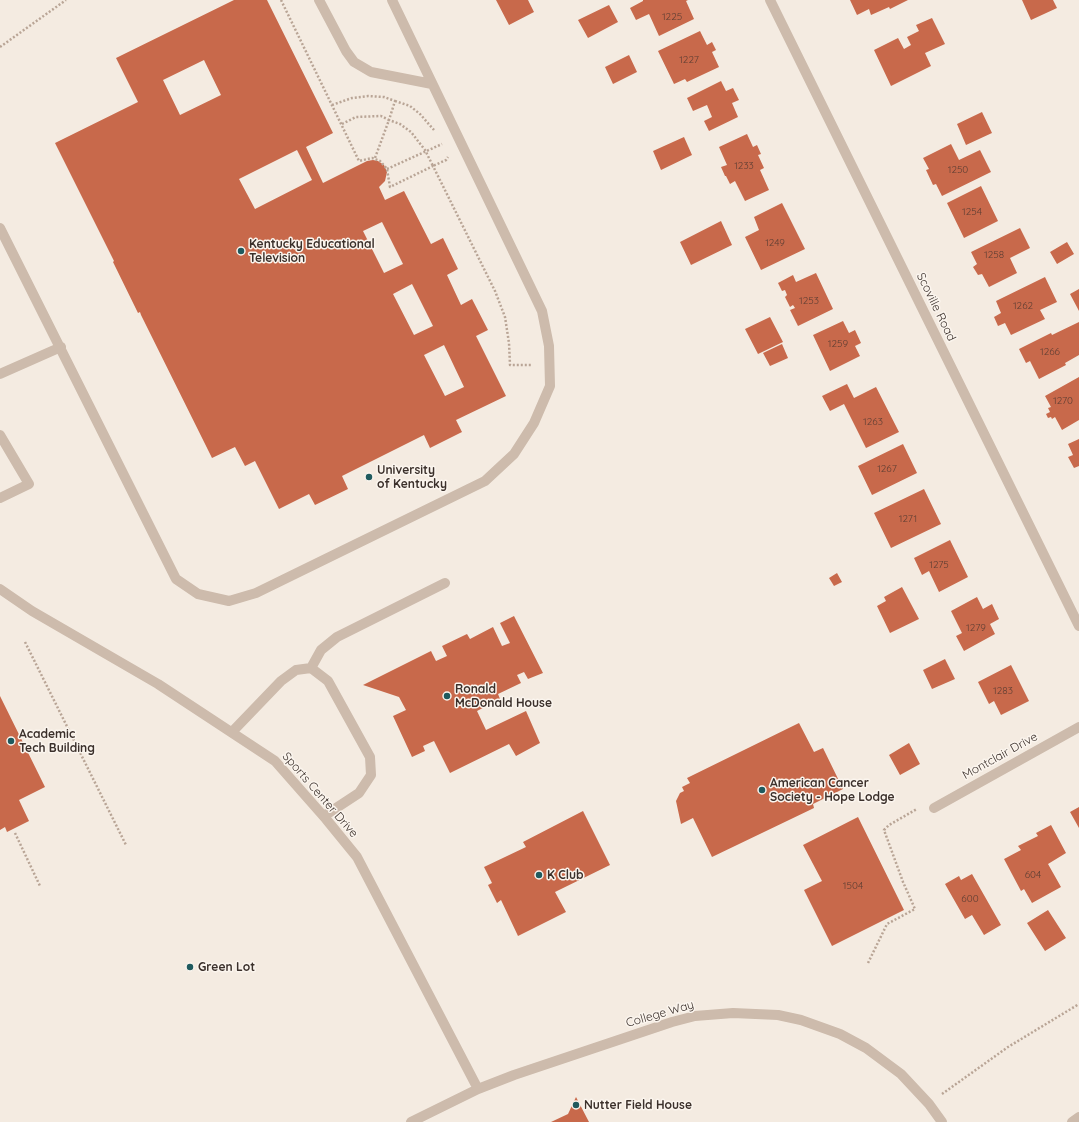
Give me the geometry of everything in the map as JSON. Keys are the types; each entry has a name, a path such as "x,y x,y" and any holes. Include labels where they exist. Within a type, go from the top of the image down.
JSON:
{"street":[{"path":"319,0 346,51 354,62 371,72 432,84"},
{"path":"0,228 176,579 198,594 229,601 256,593 485,481 514,454 534,423 550,386 549,346 542,311 392,0"},
{"name":"Scoville Road","path":"770,0 1079,626"},
{"path":"0,374 60,347"},
{"path":"0,435 29,484 0,498"},
{"path":"311,668 321,650 337,637 445,583"},
{"name":"Sports Center Drive","path":"0,589 32,611 158,684 275,760 324,816 357,857 478,1089"},
{"path":"232,732 281,681 296,670 311,668 328,681 370,757 371,775 359,793 324,816"},
{"name":"Montclair Drive","path":"934,808 1079,727"},
{"name":"College Way","path":"411,1122 478,1089 521,1072 672,1022 695,1016 733,1012 778,1015 801,1020 840,1034 866,1048 901,1074 929,1104 942,1122"},
{"path":"1072,1122 1079,1117"}],"path":[{"path":"0,47 66,0"},
{"path":"281,0 359,161 366,158 375,158 380,161 387,169 390,187 433,166 449,156"},
{"path":"332,105 352,98 368,96 384,97 410,106 420,114 435,132"},
{"path":"375,158 395,100"},
{"path":"342,124 356,117 381,116 400,124 410,132 426,152 494,291 505,317 510,365 535,365 549,367"},
{"path":"387,169 426,152 442,143 445,150"},
{"path":"25,642 126,845"},
{"path":"868,963 887,924 915,909 903,882 884,830 889,825 914,810"},
{"path":"15,833 40,886"},
{"path":"929,1104 1008,1046 1079,1004"}],"building":[{"name":"Kentucky Educational Television","path":"234,0 267,0 333,133 306,147 323,183 367,161 378,161 384,165 387,172 385,181 379,187 385,200 404,191 431,244 443,238 458,269 447,275 461,305 472,299 488,330 476,336 506,396 456,420 462,432 430,448 424,435 342,476 348,489 315,505 309,494 279,509 255,461 245,466 235,447 212,458 140,312 138,313 113,262 114,261 55,143 138,102 116,58","holes":["204,60 221,95 180,115 163,80","297,150 312,180 255,209 239,179","382,222 403,264 384,273 363,231","412,284 433,326 414,335 393,294","444,345 464,387 445,396 424,355"]},
{"path":"496,0 528,0 534,12 509,25"},
{"path":"643,0 688,0 686,1 694,19 659,36 649,14 636,20 630,8"},
{"path":"850,0 908,0 890,9 889,7 871,15 869,9 857,15"},
{"path":"1022,0 1053,0 1057,8 1031,20"},
{"path":"609,5 618,22 588,38 578,20"},
{"path":"932,18 945,44 925,53 931,66 891,86 874,50 898,38 904,49 911,45 907,37 919,31 916,25"},
{"path":"700,31 707,45 712,42 716,50 712,52 719,67 687,82 685,79 674,84 658,51"},
{"path":"629,55 637,72 613,84 605,67"},
{"path":"721,81 726,91 733,88 739,100 732,103 738,117 709,131 704,121 712,117 707,105 693,111 687,98"},
{"path":"982,112 992,133 966,145 957,124"},
{"path":"747,134 753,147 757,145 761,154 758,155 764,168 760,170 769,190 745,201 735,181 730,184 725,176 721,167 727,165 719,147"},
{"path":"684,137 692,155 661,170 653,151"},
{"path":"951,144 959,160 980,150 991,172 942,196 936,184 933,185 926,170 929,169 923,158"},
{"path":"981,186 998,221 964,238 947,203"},
{"path":"782,203 805,249 761,270 745,237 759,230 754,217"},
{"path":"721,221 732,245 691,265 680,242"},
{"path":"1020,228 1030,248 1010,258 1017,273 989,287 982,274 978,275 973,267 977,264 971,252"},
{"path":"1067,242 1074,254 1057,264 1050,252"},
{"path":"816,273 833,309 798,326 790,310 795,308 793,305 790,307 785,297 787,295 785,290 782,291 778,283 793,275 796,282"},
{"path":"1045,277 1057,302 1040,310 1045,319 1011,335 1005,323 998,326 994,317 1001,313 996,301"},
{"path":"1079,289 1079,311 1070,294"},
{"path":"770,317 783,342 758,354 745,329"},
{"path":"843,321 849,333 855,330 861,343 855,346 860,356 830,371 813,335"},
{"path":"1079,322 1079,355 1065,363 1066,365 1039,379 1030,361 1026,363 1019,349 1051,333 1052,335"},
{"path":"782,344 788,358 770,366 763,353"},
{"path":"1079,377 1079,420 1062,430 1055,417 1052,419 1051,417 1048,418 1046,414 1050,412 1048,408 1051,407 1045,396"},
{"path":"847,384 854,398 876,387 899,432 866,448 844,404 830,411 822,396"},
{"path":"1079,439 1079,466 1074,468 1068,457 1073,455 1068,444"},
{"path":"903,444 917,473 872,495 858,466"},
{"path":"924,489 941,524 891,548 874,513"},
{"path":"950,540 968,577 939,592 929,571 922,575 914,558"},
{"path":"837,573 842,582 834,586 829,578"},
{"path":"902,587 919,619 890,633 877,606 886,601 884,597"},
{"path":"977,597 983,609 992,604 999,619 990,624 995,634 964,651 956,636 962,633 951,611"},
{"name":"Ronald McDonald House","path":"514,616 543,673 528,679 524,672 517,675 521,683 498,694 500,699 477,711 486,730 526,711 540,743 516,756 509,744 450,773 434,741 423,746 425,751 412,757 393,716 406,710 399,697 363,685 431,651 436,661 447,656 442,646 467,634 470,639 493,627 502,646 510,643 500,623"},
{"path":"945,659 955,679 932,689 923,670"},
{"path":"1011,665 1029,701 1001,715 994,701 989,704 978,682"},
{"name":"Academic Tech Building","path":"0,696 45,787 19,800 29,821 7,832 5,827 0,830"},
{"name":"American Cancer Society - Hope Lodge","path":"799,723 814,752 823,748 843,789 813,804 814,808 712,857 693,818 681,824 676,801 680,793 684,791 682,787 690,783 687,778"},
{"path":"909,743 920,764 900,775 889,755"},
{"path":"1079,807 1079,828 1070,812"},
{"name":"K Club","path":"583,811 610,865 555,892 566,912 518,936 501,900 497,903 488,885 492,883 484,867 526,847 523,842"},
{"path":"858,817 904,910 832,946 804,890 822,881 803,845"},
{"path":"1051,825 1066,853 1048,864 1061,887 1032,903 1024,889 1021,891 1004,859 1021,850 1018,846 1038,836 1036,833"},
{"path":"972,874 1001,925 984,935 972,915 965,919 945,884 959,876 961,880"},
{"path":"1048,910 1066,938 1045,951 1027,923"},
{"name":"Nutter Field House","path":"576,1097 589,1122 551,1122 568,1114"}],"place":[{"name":"Kentucky Educational Television","path":"241,251"},
{"name":"University of Kentucky","path":"369,477"},
{"name":"Ronald McDonald House","path":"447,696"},
{"name":"Academic Tech Building","path":"11,741"},
{"name":"American Cancer Society - Hope Lodge","path":"762,790"},
{"name":"K Club","path":"539,875"},
{"name":"Green Lot","path":"190,967"},
{"name":"Nutter Field House","path":"576,1105"}]}
